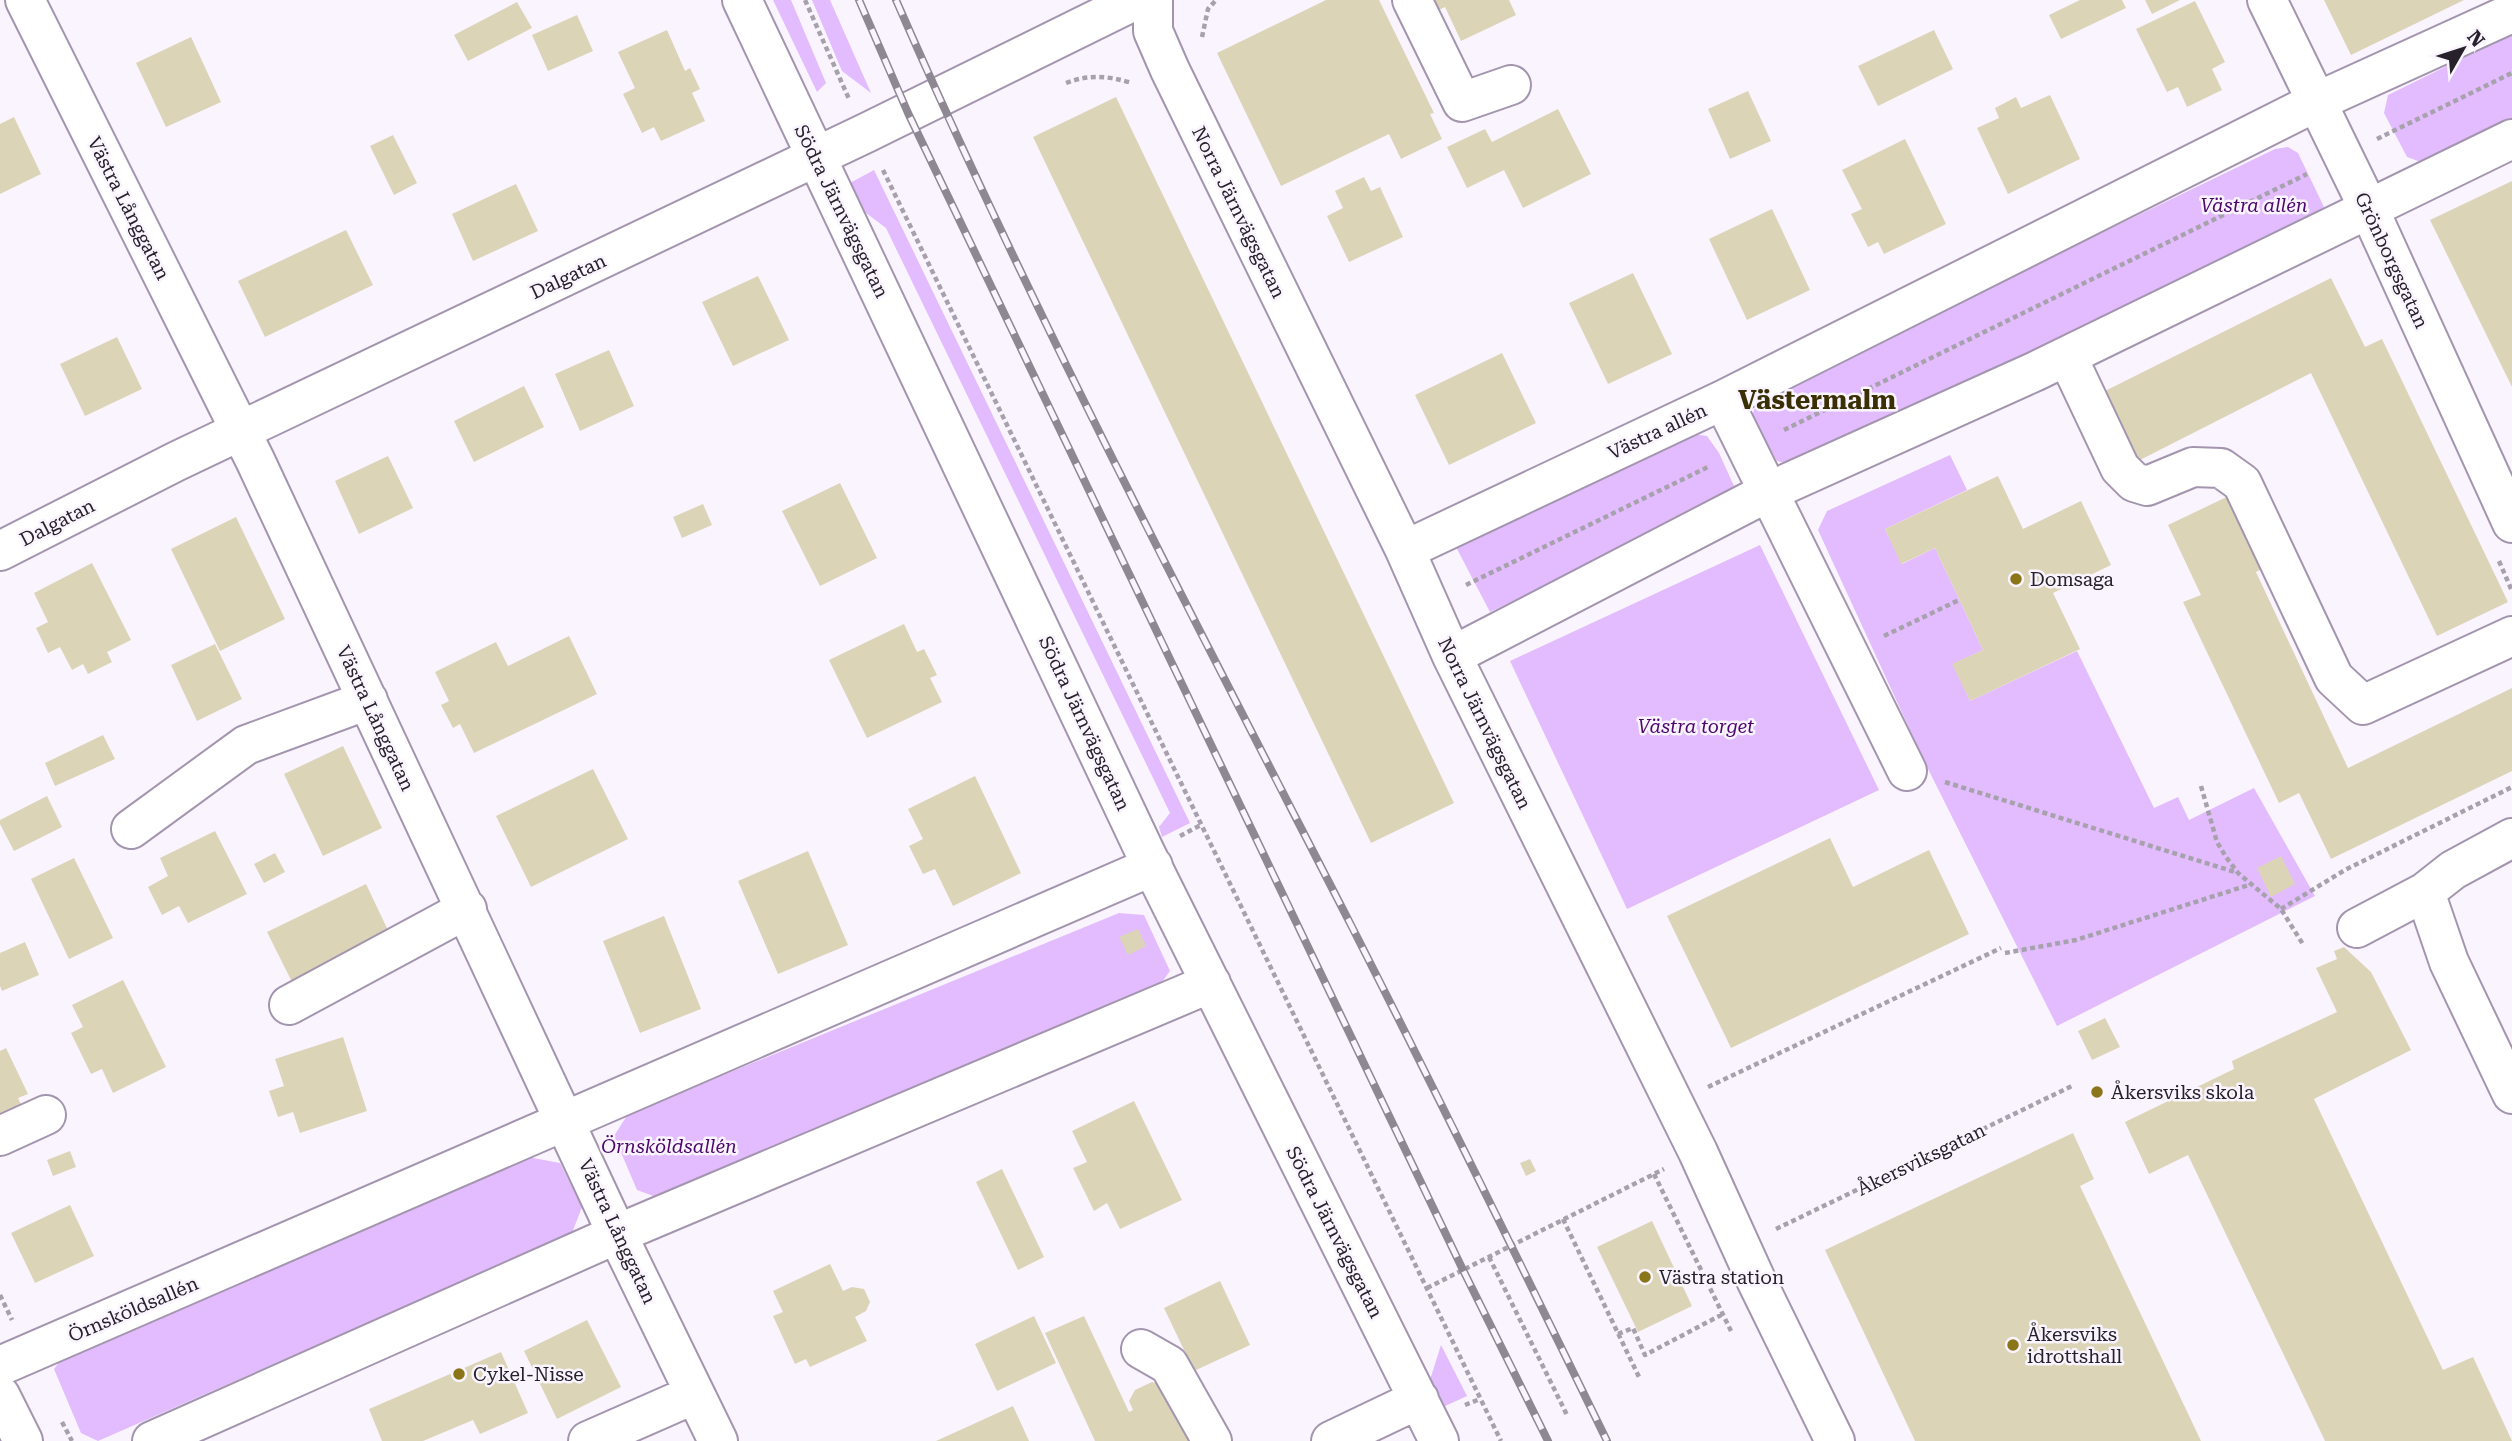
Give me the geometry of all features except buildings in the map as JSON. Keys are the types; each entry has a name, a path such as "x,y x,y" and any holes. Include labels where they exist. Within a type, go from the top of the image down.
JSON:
{"main road":[{"name":"Västra Långgatan","path":"24,0 240,430 567,1122 617,1234 718,1441"},
{"name":"Södra Järnvägsgatan","path":"742,0 1153,866 1439,1441"},
{"name":"Dalgatan","path":"0,551 240,430 816,157 1136,0"},
{"name":"Norra Järnvägsgatan","path":"1153,0 1153,31 1170,71 1405,551 1452,656 1698,1152 1757,1282 1835,1441"},
{"path":"1412,0 1462,103 1511,85"},
{"name":"Grönborgsgatan","path":"2267,0 2368,207 2512,523"},
{"name":"Västra allén","path":"1405,551 1723,400 2316,102 2512,13"},
{"path":"1452,656 1770,491 2067,356 2512,139"},
{"path":"2067,356 2120,468 2134,482 2147,486 2193,467 2221,468 2242,483 2334,678 2363,705 2512,636"},
{"path":"1723,400 1749,447 1907,771"},
{"path":"131,829 246,745 368,700"},
{"path":"2357,928 2425,892 2453,870 2512,838"},
{"name":"Örnsköldsallén","path":"0,1366 1153,866"},
{"path":"2425,892 2449,962 2512,1094"},
{"path":"289,1005 467,909"},
{"path":"152,1441 617,1234 1211,983"},
{"path":"0,1136 46,1115"},
{"path":"1141,1349 1170,1365 1212,1441"},
{"path":"588,1441 695,1394"},
{"path":"0,1395 23,1441"},
{"path":"1331,1441 1419,1399"}],"path":[{"path":"805,0 866,133 1501,1441"},
{"path":"1058,86 1083,77 1108,76 1140,85 1170,71 1202,52 1201,35 1205,20 1208,9 1216,0"},
{"path":"1458,588 2512,73"},
{"path":"1878,639 1959,600"},
{"path":"1907,771 2238,873"},
{"path":"2201,786 2217,842 2238,873 2281,909 2304,946"},
{"path":"2281,909 2345,870 2512,787"},
{"path":"1698,1092 2003,950 2076,940 2252,884"},
{"name":"Åkersviksgatan","path":"1767,1233 2074,1085"},
{"path":"1427,1288 1698,1152"},
{"path":"1654,1174 1731,1331"},
{"path":"1563,1219 1640,1379"},
{"path":"1489,1257 1567,1415"},
{"path":"1618,1334 1633,1328 1645,1355 1723,1314"}],"green space":[{"path":"773,0 791,0 826,83 817,92"},
{"path":"812,0 830,0 871,93 842,71"},
{"path":"2512,34 2512,118 2421,162 2407,157 2384,113 2388,95"},
{"name":"Västra allén","path":"2288,147 2298,153 2324,207 2317,220 1797,466 1777,461 1752,416 1758,399 2275,149"},
{"path":"874,170 1190,823 1162,837 1159,827 1170,813 886,228 850,201 848,184"},
{"path":"1692,434 1707,436 1719,453 1734,486 1724,501 1490,612 1456,547"},
{"path":"1950,455 1967,490 1885,529 1902,564 1935,548 1983,650 1953,664 1970,701 2077,651 2154,808 2178,797 2189,820 2254,788 2315,896 2057,1026 1927,767 1818,530 1827,511"},
{"name":"Västra torget","path":"1760,545 1879,790 1627,909 1510,661"},
{"name":"Örnsköldsallén","path":"1119,913 1144,915 1170,971 1156,990 659,1198 637,1190 614,1136 628,1114"},
{"name":"Örnsköldsallén","path":"528,1157 560,1163 582,1207 572,1233 98,1441 81,1433 54,1369 66,1353"},
{"path":"1441,1345 1467,1396 1443,1407 1429,1383"}],"railway":[{"path":"859,0 908,113 1463,1270 1548,1441"},
{"path":"896,0 1003,235 1060,351 1175,583 1417,1055 1607,1441"}],"place":[{"name":"Domsaga","path":"2016,579"},
{"name":"Åkersviks skola","path":"2097,1092"},
{"name":"Västra station","path":"1645,1277"},
{"name":"Åkersviks idrottshall","path":"2013,1345"},
{"name":"Cykel-Nisse","path":"459,1374"}],"district":[{"name":"Västermalm","path":"1817,400"}]}
